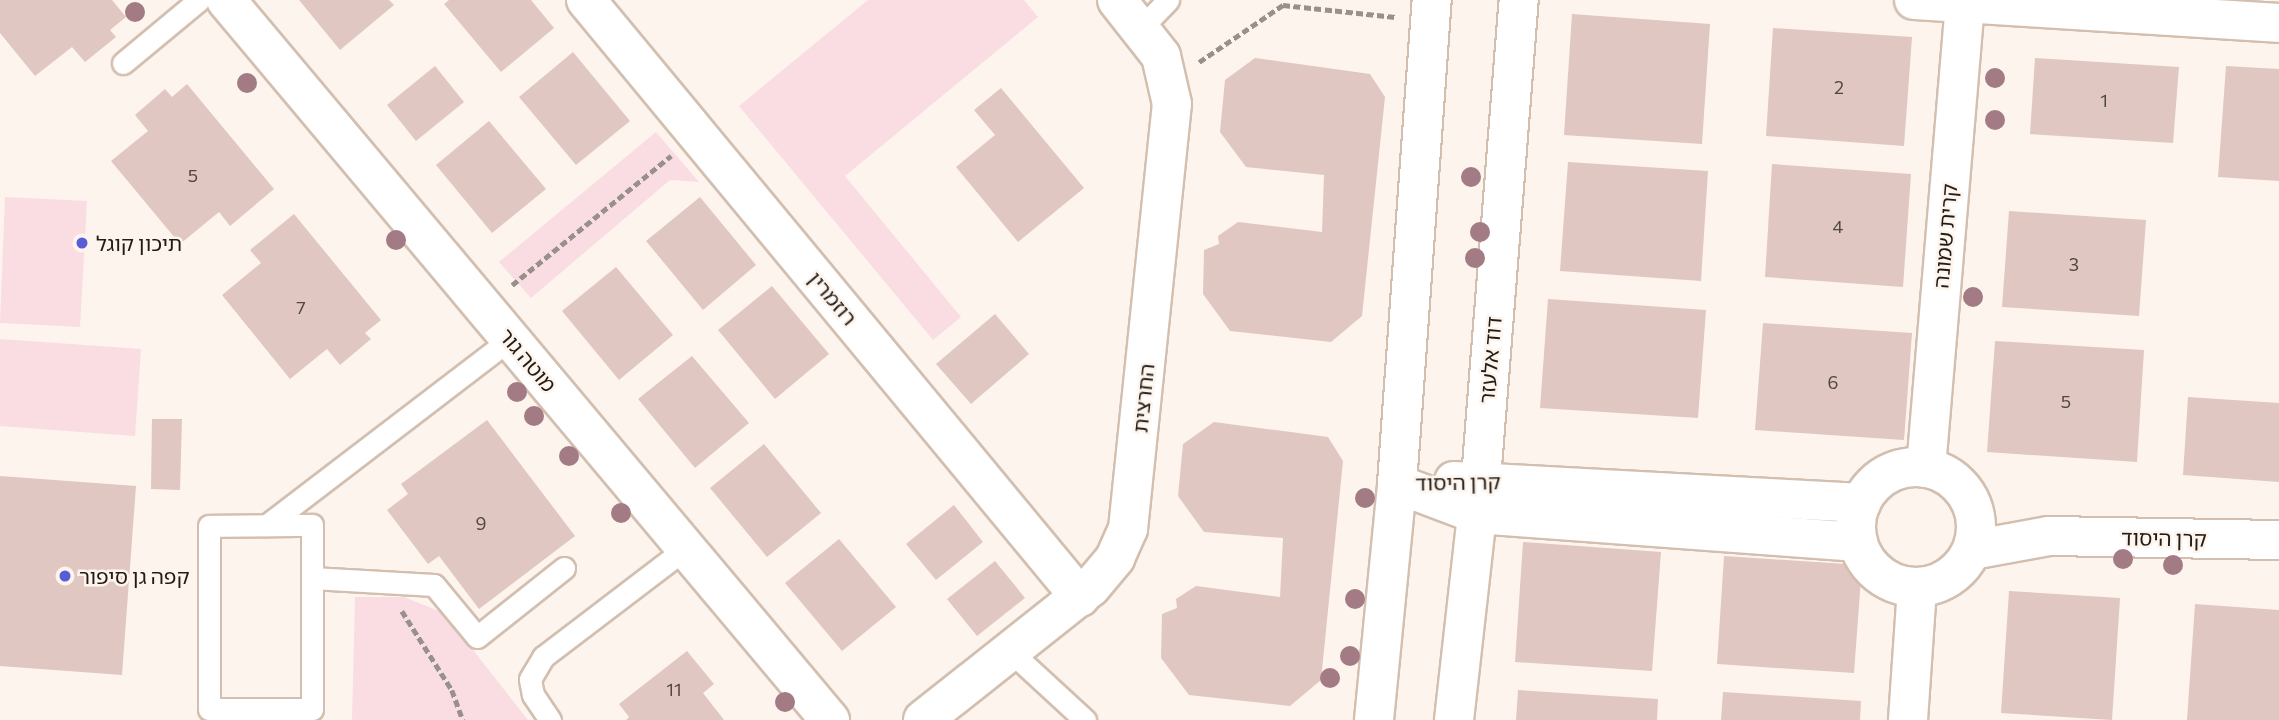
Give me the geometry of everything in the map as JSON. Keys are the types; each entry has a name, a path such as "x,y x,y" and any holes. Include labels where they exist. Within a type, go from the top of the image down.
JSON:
{"street":[{"name":"מוטה גור","path":"226,0 830,720"},
{"name":"רוזמרין","path":"586,0 1080,597"},
{"name":"דוד אלעזר","path":"1454,720 1479,496 1519,0"},
{"path":"1914,0 2279,23"},
{"name":"קרית שמונה","path":"1926,468 1965,4"},
{"path":"1374,720 1396,484 1432,11"},
{"name":"החרצית","path":"923,720 1080,597 1115,558 1130,520 1172,115 1170,83 1161,57 1129,14"},
{"path":"1926,468 1958,483 1974,532 1950,577 1917,587 1879,575 1858,542 1861,503 1888,474 1926,468"},
{"name":"קרן היסוד","path":"1396,484 1858,542"},
{"name":"קרן היסוד","path":"1479,496 1861,503"},
{"name":"קרן היסוד","path":"1974,532 2279,540"},
{"path":"1908,720 1917,587"}],"lane":[{"path":"123,63 199,0"},
{"path":"1129,14 1168,0"},
{"path":"267,525 510,340"},
{"path":"312,525 312,578 312,709 209,715 209,526 312,525"},
{"path":"550,720 533,695 530,679 543,657 686,548"},
{"path":"312,578 381,579 433,585 477,637 564,568"},
{"path":"1010,651 1085,720"}],"path":[{"path":"1170,83 1270,10 1283,5 1432,11"},
{"path":"484,308 698,135"},
{"path":"381,579 452,690 463,720"}],"shaded area":[{"path":"868,0 1024,0 1038,17 845,176 961,317 933,340 739,106"},
{"path":"656,132 699,182 670,180 531,298 499,262"},
{"path":"5,197 87,201 80,327 0,323"},
{"path":"0,339 141,349 135,436 0,426"},
{"path":"355,597 404,597 444,613 528,720 352,720"}],"building":[{"path":"0,0 112,0 126,17 110,30 116,37 85,62 72,47 35,76 0,33"},
{"path":"299,0 389,0 394,5 340,50"},
{"path":"449,0 531,0 554,28 501,72 444,4"},
{"path":"1572,14 1710,24 1702,144 1564,135"},
{"path":"1773,28 1912,37 1904,146 1766,136"},
{"path":"573,52 630,121 576,165 519,97"},
{"path":"1255,58 1370,74 1385,97 1362,316 1331,342 1230,331 1203,294 1204,250 1219,244 1218,236 1238,222 1322,232 1324,175 1246,167 1220,132 1225,80"},
{"path":"2035,58 2179,67 2173,143 2030,134"},
{"path":"435,66 464,102 416,141 387,105"},
{"path":"2226,66 2279,69 2279,181 2218,177"},
{"path":"187,84 274,189 230,226 219,212 180,244 111,161 148,131 135,115 165,89 172,97"},
{"path":"1001,88 1084,188 1018,242 956,167 995,135 974,110"},
{"path":"489,121 546,189 492,233 436,165"},
{"path":"1568,162 1708,171 1701,281 1560,271"},
{"path":"1772,164 1911,174 1903,287 1765,277"},
{"path":"700,197 756,265 703,310 646,241"},
{"path":"2009,211 2146,220 2139,316 2002,307"},
{"path":"294,214 381,320 365,333 371,339 340,365 327,349 290,379 222,295 261,263 250,250"},
{"path":"616,267 673,335 619,380 562,311"},
{"path":"772,286 829,354 775,399 718,330"},
{"path":"1548,299 1706,310 1698,418 1540,408"},
{"path":"995,314 1029,354 971,404 936,364"},
{"path":"1763,323 1912,333 1904,440 1755,430"},
{"path":"1995,341 2144,350 2137,462 1987,452"},
{"path":"692,356 749,423 695,468 638,399"},
{"path":"2188,397 2279,403 2279,482 2183,475"},
{"path":"152,419 182,419 180,490 151,489"},
{"path":"487,420 575,536 479,609 439,556 428,564 387,510 408,494 401,484"},
{"path":"1214,422 1328,437 1343,461 1321,680 1290,706 1189,695 1161,658 1162,614 1177,608 1176,599 1196,586 1280,597 1283,538 1204,532 1178,496 1183,444"},
{"path":"764,444 821,513 767,557 710,488"},
{"name":"קפה גן סיפור","path":"0,476 136,486 122,675 0,666"},
{"path":"954,505 983,542 936,580 906,544"},
{"path":"839,539 896,607 842,651 785,583"},
{"path":"1523,542 1661,552 1652,671 1515,662"},
{"path":"1724,556 1862,565 1854,673 1717,664"},
{"path":"995,561 1025,598 977,636 947,599"},
{"path":"2009,591 2120,598 2112,720 2001,713"},
{"path":"2195,604 2279,610 2279,720 2187,720"},
{"path":"687,651 714,684 703,693 724,720 626,720 629,717 619,704"},
{"path":"1518,690 1658,699 1657,720 1516,720"},
{"path":"1723,692 1861,701 1860,720 1721,720"}],"place":[{"name":"תיכון קוגל","path":"82,243"},
{"name":"קפה גן סיפור","path":"65,576"}]}
